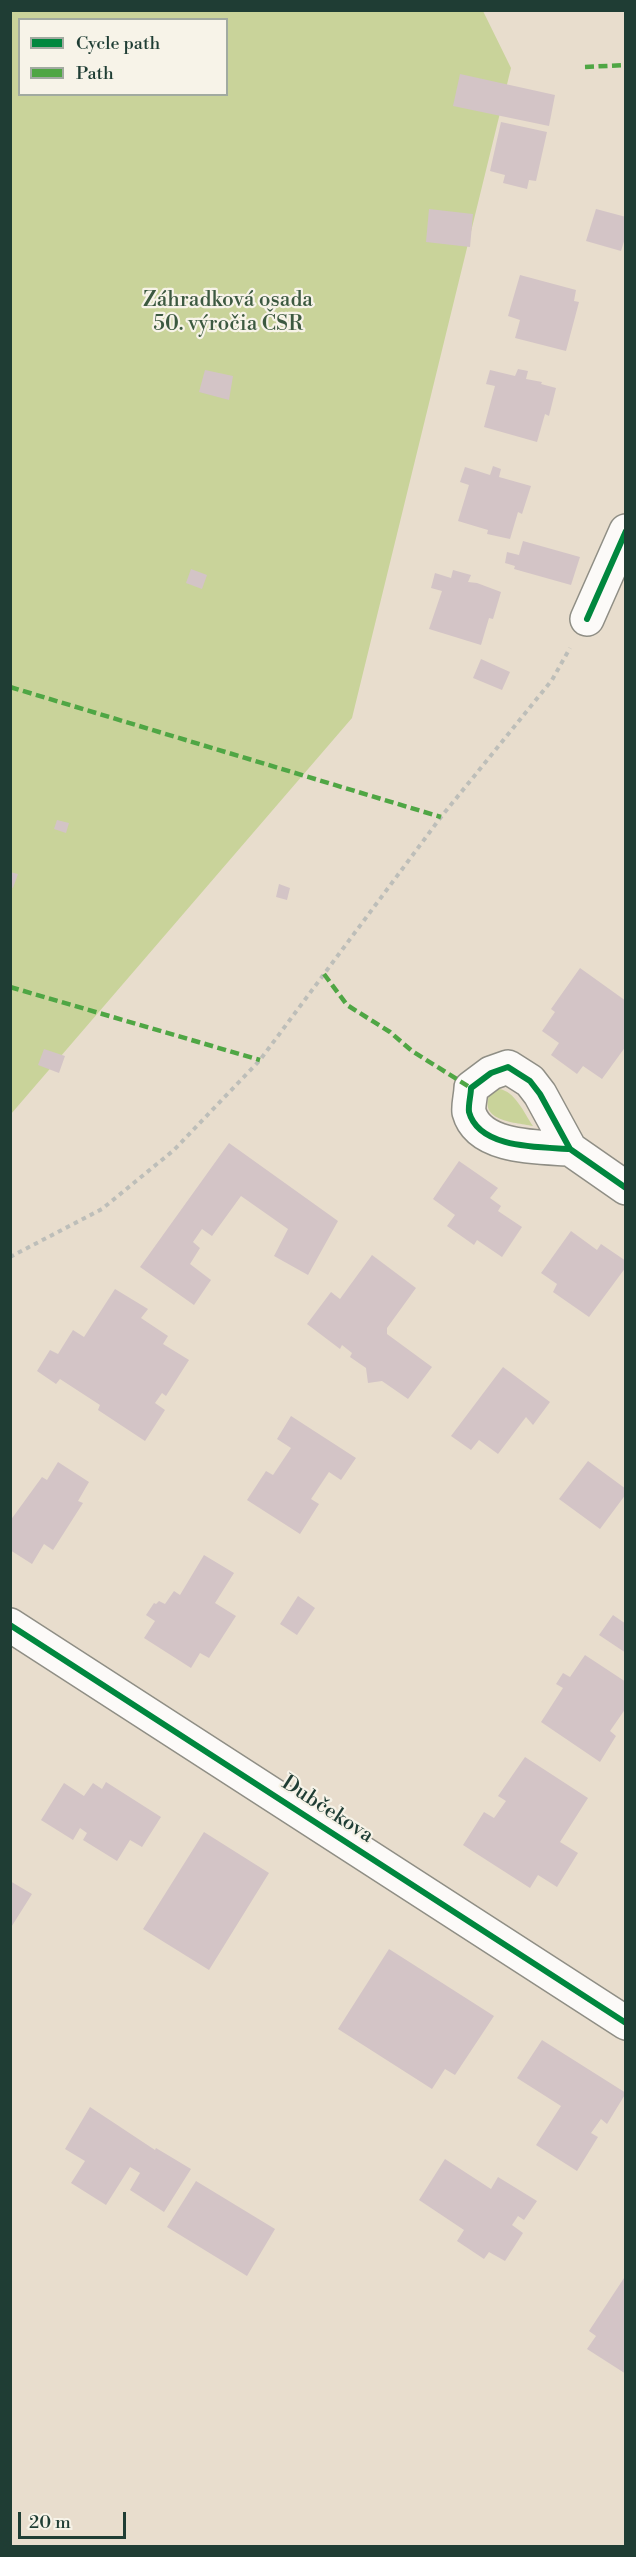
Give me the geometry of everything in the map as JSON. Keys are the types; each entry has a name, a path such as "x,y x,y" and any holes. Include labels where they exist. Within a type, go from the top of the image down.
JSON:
{"street":[{"path":"587,619 626,531"},
{"path":"570,1149 626,1188"},
{"name":"Dubčekova","path":"10,1625 626,2023"}],"path":[{"path":"10,1257 102,1209 174,1150 260,1060 441,817 552,680 587,619"}],"green space":[{"name":"Záhradková osada 50. výročia ČSR","path":"11,11 483,11 511,68 352,718 11,1114"},
{"path":"499,1089 514,1098 533,1126 507,1121 492,1114 488,1109 488,1101 491,1091"}],"building":[{"path":"460,74 555,95 549,126 453,106"},
{"path":"501,122 547,132 536,181 529,180 527,189 503,183 505,175 490,171"},
{"path":"429,209 473,214 470,247 426,242"},
{"path":"596,209 626,217 626,235 621,251 586,241"},
{"path":"520,275 576,290 574,301 579,302 566,351 515,338 520,320 508,316"},
{"path":"518,369 528,371 526,379 556,388 549,416 545,414 537,442 484,427 495,386 486,384 490,370 515,376"},
{"path":"205,370 233,376 229,400 199,392"},
{"path":"493,466 501,469 499,477 531,486 522,514 518,512 510,539 487,534 488,530 458,521 469,485 460,482 465,467 490,475"},
{"path":"523,541 580,557 571,585 514,569 515,566 505,563 507,552 519,555"},
{"path":"191,569 207,575 202,589 186,583"},
{"path":"453,570 471,575 468,582 501,592 493,619 489,618 481,645 429,629 442,591 431,588 435,573 451,578"},
{"path":"481,659 510,672 502,690 473,678"},
{"path":"57,820 69,823 66,833 54,829"},
{"path":"10,872 18,874 13,888 10,887"},
{"path":"279,884 290,888 287,900 276,897"},
{"path":"580,968 626,1001 626,1046 602,1079 583,1066 577,1074 551,1055 559,1043 542,1031 555,1012 551,1009"},
{"path":"44,1049 65,1056 59,1073 38,1065"},
{"path":"229,1143 338,1221 308,1275 274,1256 288,1229 241,1196 212,1236 202,1229 193,1242 200,1248 190,1264 211,1280 194,1305 140,1267"},
{"path":"459,1161 498,1188 490,1198 501,1206 498,1211 522,1227 502,1257 477,1240 474,1245 447,1226 455,1215 433,1199"},
{"path":"571,1231 597,1250 601,1244 626,1261 626,1267 589,1317 553,1292 557,1284 541,1273"},
{"path":"372,1255 416,1288 387,1328 387,1334 432,1367 408,1399 382,1381 368,1383 366,1368 350,1357 352,1353 342,1345 340,1349 307,1324 331,1292 340,1299"},
{"path":"115,1289 148,1309 141,1318 168,1336 163,1344 189,1360 166,1396 162,1393 155,1403 165,1410 145,1441 98,1410 100,1405 60,1379 56,1384 37,1371 50,1350 58,1354 73,1330 84,1337"},
{"path":"503,1367 550,1402 533,1425 526,1417 498,1454 479,1440 471,1450 451,1436"},
{"path":"291,1416 356,1458 341,1480 329,1472 311,1499 319,1504 300,1534 247,1500 266,1471 273,1475 291,1448 277,1439"},
{"path":"588,1461 626,1489 626,1494 600,1529 559,1499"},
{"path":"58,1462 89,1482 78,1501 83,1503 53,1550 44,1544 32,1564 10,1550 10,1521 42,1477 47,1480"},
{"path":"204,1555 234,1573 215,1603 236,1616 209,1658 200,1653 191,1668 144,1638 155,1621 146,1615 154,1603 159,1601 165,1604 174,1591 180,1595"},
{"path":"298,1596 315,1608 297,1635 280,1624"},
{"path":"613,1615 626,1624 626,1653 599,1635"},
{"path":"585,1655 626,1682 626,1708 610,1731 616,1736 600,1762 541,1722 563,1688 556,1684 563,1673 570,1677"},
{"path":"525,1757 588,1798 560,1842 578,1853 557,1887 538,1875 530,1888 463,1845 484,1812 494,1818 506,1801 498,1796"},
{"path":"106,1782 161,1817 142,1847 130,1840 117,1861 83,1840 87,1833 80,1828 73,1840 41,1820 64,1783 84,1796 93,1783 102,1789"},
{"path":"204,1832 269,1873 209,1970 143,1929"},
{"path":"10,1881 32,1894 10,1929"},
{"path":"389,1949 494,2016 455,2075 445,2069 432,2089 338,2029"},
{"path":"542,2040 626,2093 607,2124 601,2119 591,2133 598,2137 577,2171 536,2145 561,2106 517,2078"},
{"path":"90,2107 155,2150 156,2148 191,2169 164,2212 130,2190 140,2173 130,2167 106,2205 71,2183 85,2161 65,2149"},
{"path":"445,2159 491,2189 498,2177 537,2201 524,2220 518,2216 512,2225 523,2233 505,2261 489,2252 484,2259 457,2241 464,2230 419,2200"},
{"path":"196,2181 275,2229 247,2276 167,2227"},
{"path":"626,2275 626,2374 587,2349 596,2336 589,2331"}],"marked path":[{"path":"585,67 626,65"},
{"path":"10,687 441,817"},
{"path":"324,974 347,1005 390,1032 412,1051 471,1088"},
{"path":"10,987 260,1060"}],"cycle path":[{"path":"587,619 626,531"},
{"path":"570,1149 512,1144 485,1133 475,1124 469,1112 471,1088 491,1073 508,1067 530,1081 540,1094 570,1149 626,1188"},
{"path":"10,1625 626,2023"}]}
